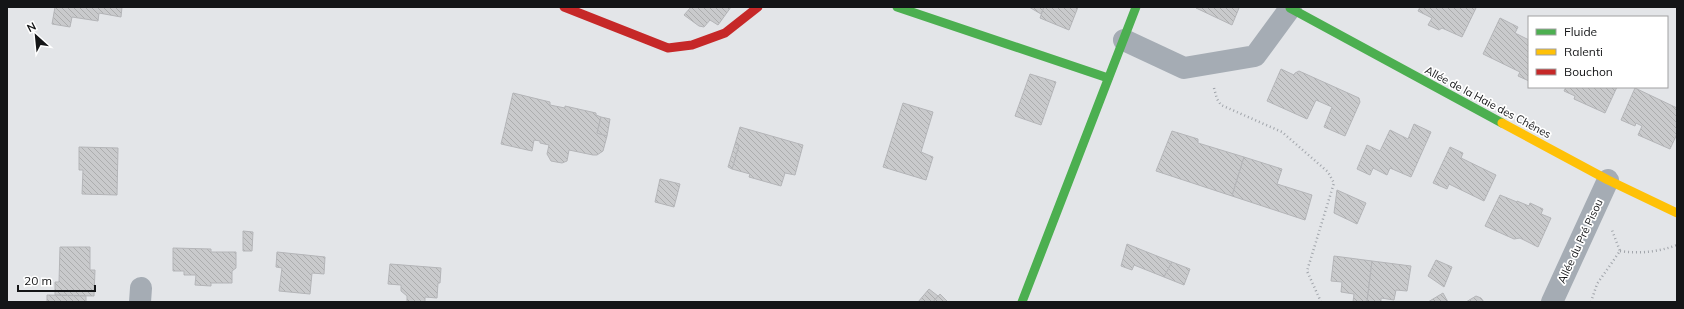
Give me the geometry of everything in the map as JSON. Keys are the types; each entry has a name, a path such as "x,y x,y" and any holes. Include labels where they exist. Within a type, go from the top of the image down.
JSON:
{"street":[{"path":"564,7 668,48 692,45 725,33 758,7"},
{"path":"897,7 1108,78"},
{"path":"1022,302 1029,289 1136,7"},
{"path":"1124,40 1184,68 1255,56 1290,8"},
{"name":"Allée de la Haie des Chênes","path":"1290,8 1608,180 1677,213"},
{"name":"Allée du Pré Pisou","path":"1552,302 1608,180"}],"path":[{"path":"1210,64 1217,99 1221,105 1282,132 1328,172 1334,183 1307,271 1321,302"},
{"path":"1595,210 1609,222 1620,252"},
{"path":"1620,252 1638,254 1658,251 1677,245"},
{"path":"1592,302 1597,284 1620,252"}],"building":[{"path":"55,7 122,7 121,17 99,13 98,21 72,17 70,27 52,24"},
{"path":"691,7 731,7 718,25 710,20 704,27 699,26 684,15"},
{"path":"1029,7 1044,7 1041,14"},
{"path":"1044,7 1078,7 1069,30 1040,18"},
{"path":"1196,7 1238,7 1239,8 1232,25"},
{"path":"1420,7 1476,8 1462,37 1442,28 1439,30 1428,25 1432,18 1418,11"},
{"path":"1500,18 1518,27 1515,33 1528,40 1528,81 1518,76 1520,72 1483,54"},
{"path":"1281,69 1294,75 1299,71 1359,98 1360,102 1345,136 1324,127 1332,107 1316,100 1307,119 1267,101"},
{"path":"1030,74 1056,82 1041,125 1015,116"},
{"path":"1566,88 1617,88 1605,113 1574,99 1575,96 1564,91"},
{"path":"1635,88 1677,108 1677,134 1670,149 1638,135 1642,126 1636,123 1635,126 1621,120"},
{"path":"513,93 550,102 550,105 565,108 565,106 596,113 596,115 601,117 597,133 607,136 603,151 597,155 593,155 569,150 567,161 562,163 551,161 547,154 549,145 540,143 540,141 534,140 532,151 501,144"},
{"path":"903,103 933,112 921,152 933,157 926,180 883,167"},
{"path":"601,117 610,119 607,136 597,133"},
{"path":"1414,124 1431,132 1411,177 1390,168 1387,175 1373,168 1370,175 1357,169 1367,145 1380,151 1390,130 1408,139"},
{"path":"740,127 803,145 795,175 785,173 781,186 749,177 750,174 732,169 739,145 735,144"},
{"path":"1172,131 1198,139 1198,143 1244,157 1232,196 1156,171"},
{"path":"735,144 739,145 732,169 728,167"},
{"path":"79,147 118,148 117,195 82,194 83,170 79,170"},
{"path":"1450,147 1463,153 1461,158 1496,175 1484,201 1449,184 1447,189 1433,183"},
{"path":"1244,157 1282,169 1277,184 1312,195 1305,220 1232,196"},
{"path":"660,179 680,184 674,207 655,202"},
{"path":"1337,190 1366,203 1357,224 1334,213"},
{"path":"1500,195 1529,206 1530,203 1543,209 1541,214 1551,218 1538,247 1520,238 1514,239 1485,226"},
{"path":"243,231 253,232 252,251 243,251"},
{"path":"1127,244 1172,262 1164,277 1134,265 1132,270 1121,266"},
{"path":"60,247 90,247 90,270 95,270 94,296 55,295 55,282 59,282"},
{"path":"173,248 211,249 211,252 236,252 236,268 232,271 232,283 211,283 211,286 195,285 196,275 184,275 184,271 173,271"},
{"path":"277,252 325,257 324,274 312,273 310,294 279,291 282,268 276,267"},
{"path":"1334,256 1372,261 1367,302 1353,302 1354,294 1341,292 1342,282 1331,281"},
{"path":"1436,260 1452,267 1444,287 1428,276"},
{"path":"1372,261 1411,266 1407,291 1396,290 1394,300 1381,298 1381,302 1367,302"},
{"path":"1172,262 1190,269 1184,285 1164,277"},
{"path":"390,264 441,268 437,298 425,297 425,302 407,302 407,296 401,291 401,285 388,284"},
{"path":"929,289 938,296 933,302 918,302"},
{"path":"1443,293 1448,302 1428,302"},
{"path":"940,294 948,302 933,302"},
{"path":"47,295 86,296 86,302 47,302"},
{"path":"1476,296 1481,298 1484,302 1466,302"}],"traffic: fast":[{"path":"897,7 1108,78"},
{"path":"1022,302 1136,7"},
{"path":"1290,8 1502,123"}],"traffic: slow":[{"path":"1502,123 1608,180 1677,213"}],"traffic: jam":[{"path":"564,7 668,48 692,45 725,33 758,7"}]}
